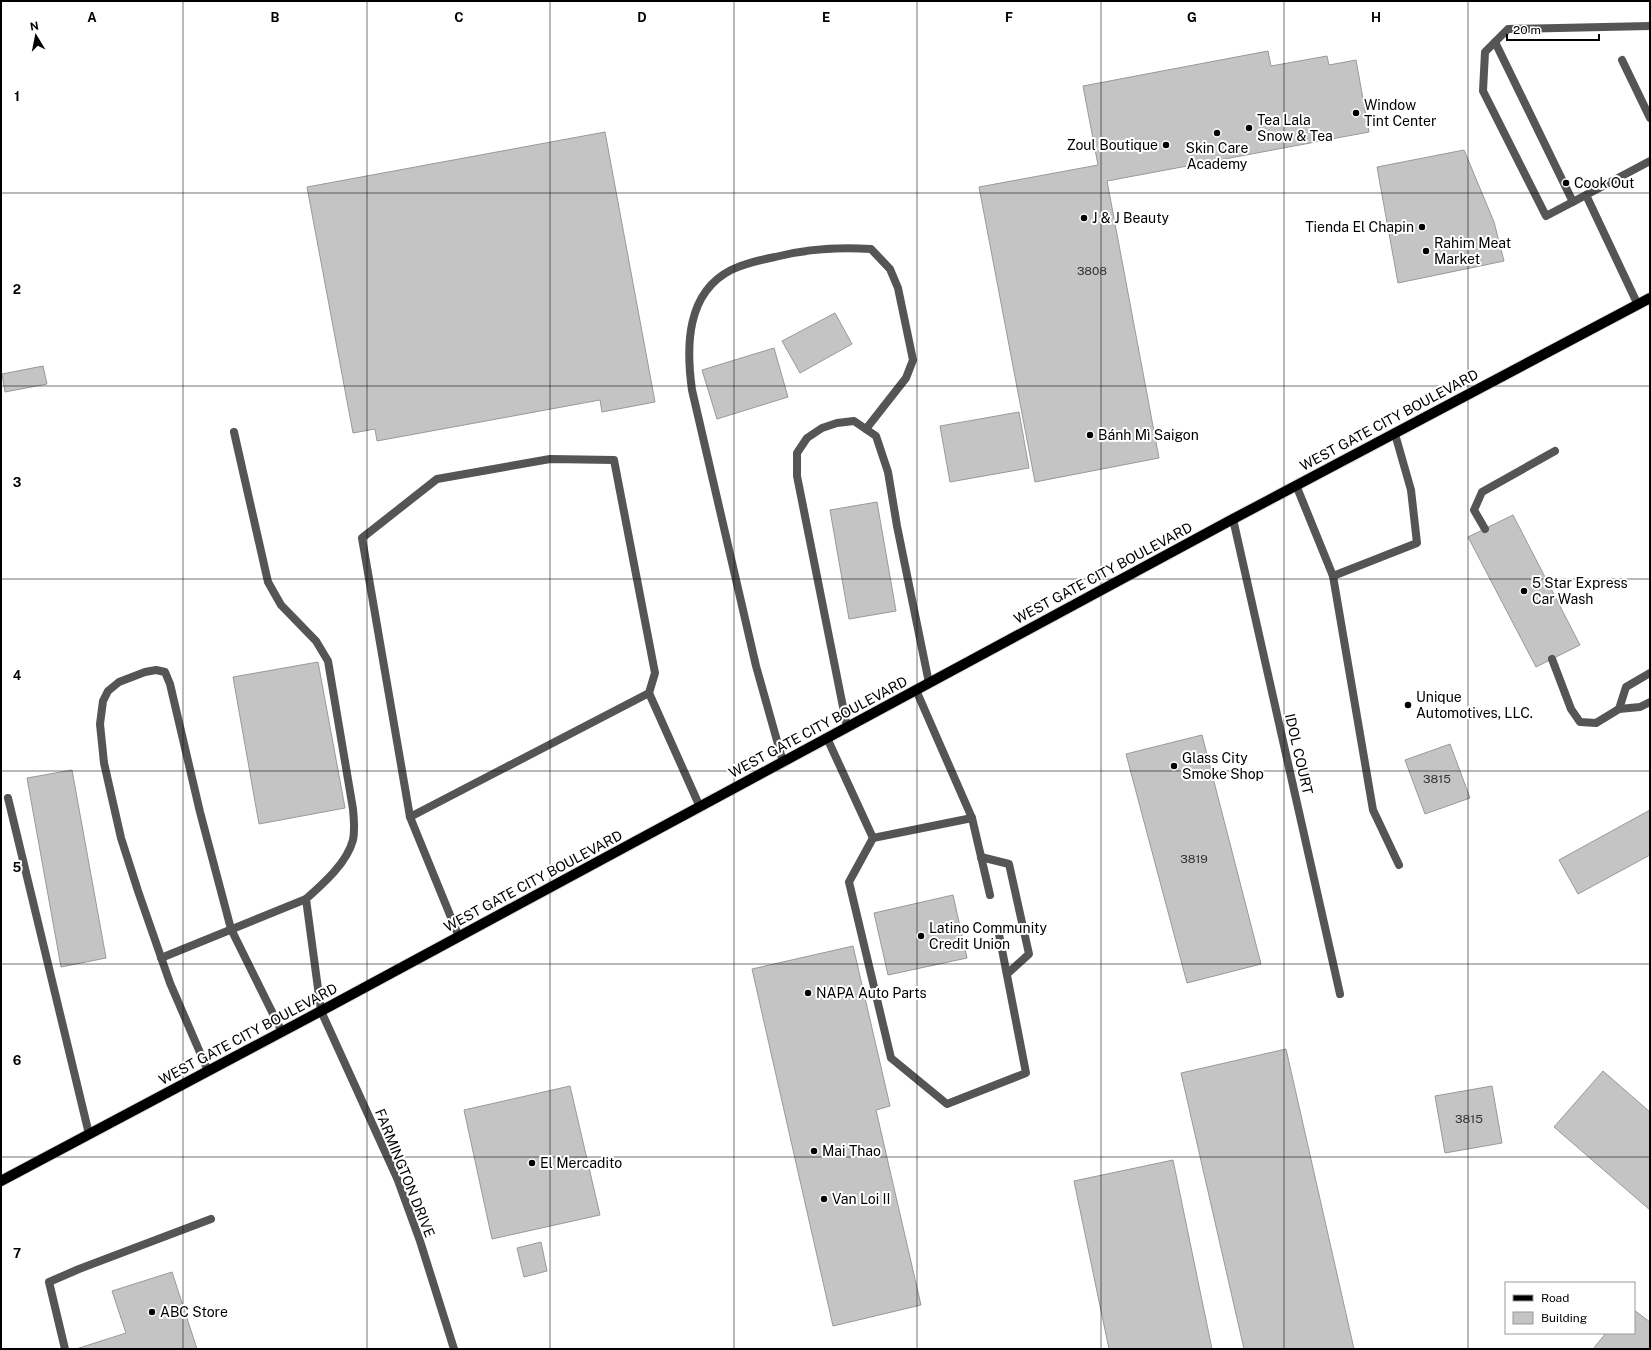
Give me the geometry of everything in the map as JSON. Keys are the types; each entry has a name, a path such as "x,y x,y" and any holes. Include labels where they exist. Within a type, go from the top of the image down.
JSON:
{"main road":[{"name":"WEST GATE CITY BOULEVARD","path":"1,1182 459,937 1296,485 1650,298"}],"street":[{"path":"1650,26 1508,29 1485,52 1483,91 1546,216 1650,161"},
{"path":"1495,42 1573,202"},
{"path":"1622,60 1650,118"},
{"path":"1586,195 1638,305"},
{"path":"783,762 756,666 692,390 688,349 690,327 698,304 714,282 731,270 756,261 786,254 849,248 871,249 890,268 898,288 913,360 906,378 866,429"},
{"path":"847,727 797,476 797,453 807,438 822,428 837,423 854,421 876,436 888,472 897,526 929,683"},
{"path":"161,958 306,899 325,882 348,854 352,841 354,825 353,809 328,661 316,641 281,605 268,582 234,432"},
{"path":"1333,576 1417,543 1411,490 1395,434"},
{"path":"1485,529 1474,510 1482,492 1555,451"},
{"path":"459,937 410,817 362,538 437,479 550,459 614,460 655,673 649,693 700,806"},
{"path":"1296,485 1333,576 1373,810 1399,865"},
{"name":"IDOL COURT","path":"1233,519 1340,994"},
{"path":"1552,659 1571,709 1580,722 1596,723 1619,709 1640,708 1650,702"},
{"path":"208,1071 170,984 121,838 104,763 100,724 103,701 108,691 119,682 156,670 165,672 170,684 200,812 231,929 282,1032"},
{"path":"1619,709 1626,687 1650,673"},
{"path":"916,690 972,818 990,895"},
{"path":"410,817 649,693"},
{"path":"827,738 873,838"},
{"path":"8,798 90,1134"},
{"path":"972,818 873,838 849,882 891,1058 947,1104 1026,1073 998,929"},
{"path":"981,857 1009,864 1026,939 1029,954 1007,974"},
{"name":"FARMINGTON DRIVE","path":"306,899 321,1011 397,1178 420,1241 454,1349"},
{"path":"65,1349 49,1282 79,1269 211,1219"}],"building":[{"path":"1268,51 1271,66 1327,56 1329,65 1356,60 1369,132 1107,181 1159,458 1035,482 979,187 1098,165 1083,86"},
{"path":"605,132 655,402 602,412 600,400 377,441 375,429 353,433 307,187"},
{"path":"1464,150 1494,222 1504,261 1398,283 1377,167"},
{"path":"835,313 852,344 800,373 782,341"},
{"path":"774,348 788,397 717,419 702,370"},
{"path":"43,366 47,384 5,392 2,374"},
{"path":"1019,412 1029,468 950,482 940,426"},
{"path":"877,502 896,611 849,619 830,510"},
{"name":"5 Star Express Car Wash","path":"1513,515 1580,645 1536,667 1468,537"},
{"path":"318,662 345,808 259,824 233,677"},
{"path":"1202,735 1261,964 1187,983 1126,754"},
{"path":"1450,744 1470,798 1425,814 1405,760"},
{"path":"72,770 106,958 61,967 27,778"},
{"path":"1650,810 1650,855 1578,894 1559,860"},
{"name":"Latino Community Credit Union","path":"953,895 967,958 888,975 874,913"},
{"path":"853,946 890,1106 876,1110 921,1305 833,1326 752,969"},
{"path":"1286,1049 1354,1349 1244,1349 1181,1073"},
{"path":"1603,1071 1650,1112 1650,1210 1554,1127"},
{"name":"El Mercadito","path":"570,1086 600,1215 492,1239 464,1110"},
{"path":"1492,1086 1502,1143 1445,1153 1435,1096"},
{"path":"1173,1160 1212,1349 1109,1349 1074,1181"},
{"path":"541,1242 547,1271 524,1277 517,1248"},
{"name":"ABC Store","path":"172,1272 197,1349 76,1349 126,1333 112,1291"},
{"path":"1635,1311 1650,1322 1650,1349 1593,1349 1605,1334 1635,1334"}],"place":[{"name":"Window Tint Center","path":"1356,113"},
{"name":"Tea Lala Snow & Tea","path":"1249,128"},
{"name":"Skin Care Academy","path":"1217,133"},
{"name":"Zoul Boutique","path":"1166,145"},
{"name":"Cook Out","path":"1566,183"},
{"name":"J & J Beauty","path":"1084,218"},
{"name":"Tienda El Chapin","path":"1422,227"},
{"name":"Rahim Meat Market","path":"1426,251"},
{"name":"Bánh Mì Saigon","path":"1090,435"},
{"name":"5 Star Express Car Wash","path":"1524,591"},
{"name":"Unique Automotives, LLC.","path":"1408,705"},
{"name":"Glass City Smoke Shop","path":"1174,766"},
{"name":"Latino Community Credit Union","path":"921,936"},
{"name":"NAPA Auto Parts","path":"808,993"},
{"name":"Mai Thao","path":"814,1151"},
{"name":"El Mercadito","path":"532,1163"},
{"name":"Van Loi II","path":"824,1199"},
{"name":"ABC Store","path":"152,1312"}]}
